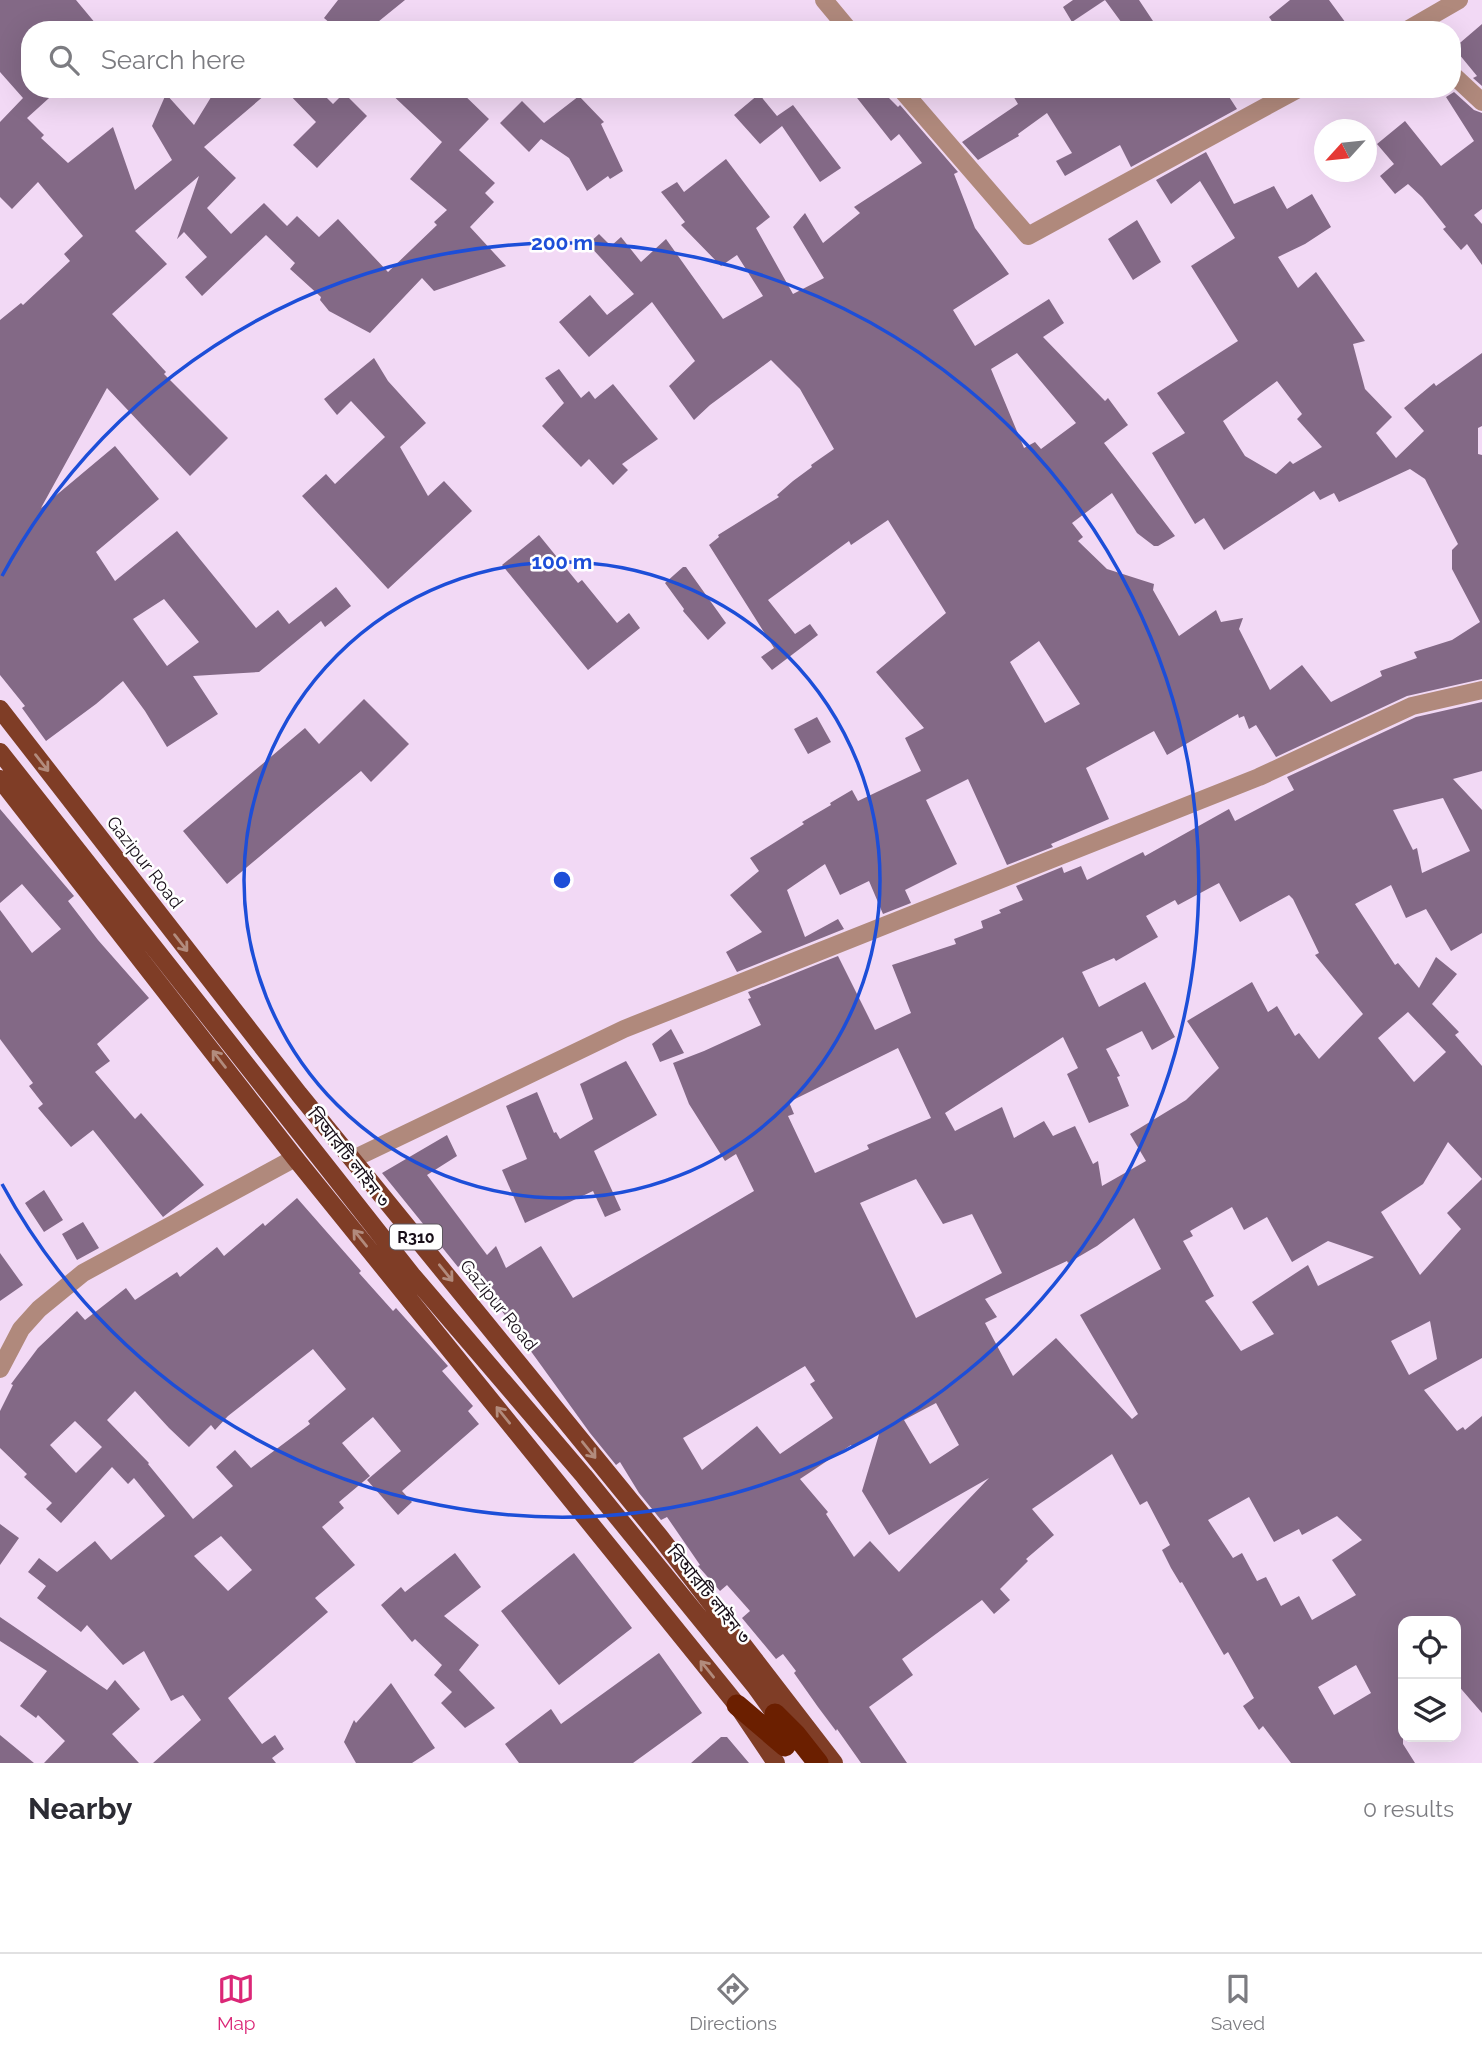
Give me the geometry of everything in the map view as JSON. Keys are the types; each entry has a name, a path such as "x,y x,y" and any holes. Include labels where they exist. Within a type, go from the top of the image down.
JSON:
{"highway":[{"path":"737,1705 786,1757"},
{"name":"বিআরটি লাইন ৩","path":"775,1714 786,1757"},
{"name":"বিআরটি লাইন ৩","path":"775,1714 818,1763"}],"main road":[{"name":"Gazipur Road","path":"0,709 299,1094 660,1537 834,1763"},
{"name":"বিআরটি লাইন ৩","path":"0,752 412,1275 593,1487 775,1714"},
{"name":"R310","path":"0,779 295,1158 737,1705"}],"street":[{"path":"824,0 842,21"},
{"path":"1423,21 1459,0"},
{"path":"1461,82 1482,102"},
{"path":"909,98 1028,236 1281,98"},
{"path":"353,1159 624,1029 1259,777 1412,706 1482,690"},
{"path":"0,1369 21,1329 39,1309 83,1273 295,1158"}],"building":[{"path":"0,0 76,0 94,21 21,21 21,96 0,72"},
{"path":"338,0 405,0 379,21 328,21 324,18"},
{"path":"1073,0 1105,0 1074,21 1063,7"},
{"path":"1105,0 1139,0 1153,21 1120,21"},
{"path":"1290,0 1329,0 1344,21 1272,21 1269,17"},
{"path":"1482,24 1482,86 1473,78 1477,76 1461,57 1461,42"},
{"path":"23,98 49,98 27,118 44,135 41,138 68,163 113,127 135,190 172,160 152,126 164,98 170,98 194,125 210,98 261,98 204,147 236,178 207,208 231,234 264,203 287,226 297,216 319,237 338,219 388,272 437,225 434,222 447,210 410,179 442,142 396,98 467,98 489,119 459,150 495,183 485,193 494,202 470,227 506,266 434,291 422,278 370,333 329,311 320,300 321,297 290,269 295,263 266,235 202,296 185,277 207,257 184,232 177,239 199,176 135,231 167,264 112,314 166,372 164,374 228,438 190,476 107,388 41,508 115,446 159,499 96,552 115,581 177,531 256,628 278,610 289,624 336,587 351,606 325,627 321,621 259,672 193,676 218,714 167,747 123,681 46,741 22,708 25,706 0,675 0,320 21,303 23,305 70,261 64,254 83,236 38,182 12,209 0,197 0,122","holes":["164,599 199,642 167,666 133,619"]},
{"path":"293,98 327,98 333,104 339,98 349,98 367,116 317,168 293,145 316,122"},
{"path":"576,98 581,98 604,122 601,124 623,171 610,179 608,176 587,191 569,158 541,139 529,152 500,123 522,101 544,123"},
{"path":"754,98 762,98 777,116 793,105 841,168 820,182 782,126 760,144 734,115"},
{"path":"857,98 889,98 898,107 900,105 958,172 954,174 975,228 1009,274 953,310 975,346 1049,299 1064,323 1043,337 1105,401 1108,398 1128,425 1104,443 1175,536 1154,546 1137,533 1112,493 1072,523 1083,537 1078,541 1107,569 1154,584 1153,590 1179,636 1216,610 1221,622 1243,618 1239,629 1270,690 1302,665 1331,702 1382,676 1380,671 1417,658 1414,652 1452,640 1480,622 1452,569 1452,550 1458,544 1425,479 1410,469 1339,502 1334,493 1320,500 1314,491 1224,550 1204,518 1195,524 1152,453 1185,433 1157,393 1238,341 1191,266 1235,238 1200,181 1171,204 1156,180 1206,152 1234,204 1274,186 1287,209 1312,194 1331,227 1278,257 1298,288 1316,272 1365,341 1353,344 1365,389 1392,417 1376,433 1396,458 1424,431 1404,408 1434,383 1436,386 1482,353 1482,426 1478,428 1478,454 1482,455 1482,679 1407,696 1276,757 1256,725 1249,729 1244,716 1239,718 1238,714 1167,755 1154,731 1086,768 1109,819 1051,844 1053,847 1007,865 968,779 926,800 957,864 905,890 911,903 883,914 869,881 840,895 825,864 787,890 805,937 838,919 844,929 737,972 726,952 762,932 730,895 759,871 750,858 852,790 858,801 921,771 905,738 924,728 876,672 946,613 888,520 851,545 849,541 768,600 795,634 810,624 818,635 772,670 761,657 774,648 709,545 718,535 779,497 777,495 812,467 811,465 834,449 800,389 771,360 694,420 669,386 695,361 652,302 589,357 559,322 590,295 607,315 634,294 588,244 599,234 611,246 621,237 641,262 666,239 723,319 763,296 737,255 721,266 681,225 685,222 661,192 677,182 684,192 726,159 770,217 756,228 793,294 824,278 793,227 805,213 823,243 860,213 854,207 922,163 899,134 891,141","holes":["1017,353 1076,423 1041,449 1035,442 1024,448 991,369","1277,381 1302,414 1297,419 1322,447 1293,464 1290,461 1276,474 1245,456 1223,421","1039,641 1080,704 1045,723 1010,662"]},
{"path":"1014,98 1230,98 1237,109 1131,167 1120,145 1065,176 1056,161 1072,153 1047,113 1018,134 1019,136 978,160 962,142 1018,104"},
{"path":"1447,98 1461,98 1474,110 1482,113 1482,209 1474,215 1482,224 1482,265 1467,244 1461,250 1422,197 1408,184 1395,194 1380,176 1394,164 1377,144 1405,121 1441,166 1474,141"},
{"path":"1137,220 1161,262 1133,280 1108,239"},
{"path":"374,358 388,381 426,423 400,447 428,496 444,481 472,511 388,589 302,496 326,474 335,484 385,437 351,401 337,415 324,399"},
{"path":"559,369 581,398 589,391 595,399 613,384 658,439 622,464 628,470 613,485 589,459 581,467 542,426 564,403 545,378"},
{"path":"539,535 578,583 582,580 617,623 629,613 640,628 588,670 502,565"},
{"path":"686,567 726,623 708,640 683,611 665,583"},
{"path":"364,699 409,744 371,782 361,771 227,884 183,831 305,728 319,744"},
{"path":"1482,702 1482,771 1453,779 1482,810 1482,933 1451,951 1426,909 1406,918 1391,885 1355,904 1395,965 1398,963 1419,988 1436,957 1457,974 1432,1004 1459,1032 1455,1035 1482,1066 1482,1179 1482,1358 1424,1390 1457,1431 1463,1427 1465,1430 1482,1416 1482,1713 1461,1689 1461,1616 1398,1616 1398,1742 1403,1742 1415,1763 1291,1763 1263,1726 1259,1730 1243,1706 1254,1698 1228,1652 1224,1655 1182,1582 1180,1583 1171,1568 1162,1550 1170,1545 1147,1501 1140,1505 1112,1454 1032,1509 1054,1535 1026,1559 1028,1561 1000,1589 1010,1600 994,1614 982,1600 902,1659 913,1675 869,1707 907,1763 861,1763 818,1707 783,1654 776,1659 742,1618 750,1611 727,1585 720,1591 698,1566 700,1565 667,1517 661,1520 639,1493 620,1462 616,1465 590,1433 486,1289 462,1264 458,1267 382,1173 447,1135 457,1156 427,1175 487,1255 496,1246 506,1268 541,1246 573,1298 754,1191 736,1154 725,1161 689,1104 673,1063 761,1025 748,999 751,998 748,992 838,956 875,1030 911,1013 892,965 956,944 954,939 983,928 981,921 1023,900 1016,886 1062,867 1064,873 1081,866 1087,880 1143,852 1145,856 1229,809 1235,821 1294,790 1287,777 1416,717","holes":["1443,798 1470,851 1422,873 1417,848 1413,850 1393,810","1219,883 1240,922 1289,895 1319,953 1315,955 1363,1014 1319,1059 1299,1033 1295,1036 1277,1006 1268,1012 1252,982 1187,1021 1219,1068 1186,1100 1130,1134 1146,1161 1102,1186 1098,1161 1093,1164 1075,1126 1053,1136 1044,1121 1014,1138 1002,1107 955,1131 945,1113 1063,1037 1078,1068 1067,1074 1089,1123 1129,1106 1117,1077 1120,1076 1106,1049 1142,1031 1152,1050 1175,1037 1145,982 1099,1007 1082,972 1114,958 1116,961 1158,937 1146,916 1175,900 1178,905","1408,1012 1446,1052 1414,1082 1378,1038","898,1048 931,1118 867,1145 869,1149 815,1173 788,1116 794,1114 789,1102","1448,1142 1482,1179 1447,1213 1461,1229 1420,1275 1381,1212 1423,1184","916,1179 943,1224 972,1214 1002,1273 916,1318 860,1203","1232,1207 1244,1230 1267,1217 1292,1262 1328,1241 1374,1257 1318,1286 1308,1265 1252,1302 1274,1334 1241,1351 1205,1301 1214,1296 1183,1241 1193,1236 1190,1231","1134,1218 1161,1269 1080,1315 1138,1414 1132,1419 1056,1338 1013,1376 985,1323 997,1317 985,1299 1067,1261 1068,1263 1097,1246","1430,1321 1437,1359 1409,1375 1391,1341","805,1366 815,1381 810,1384 833,1418 780,1454 757,1426 702,1470 683,1438","936,1403 959,1445 930,1464 904,1420","880,1431 862,1491 889,1535 989,1478 899,1572 870,1541 854,1557 826,1514 828,1512 800,1479 851,1445 853,1448","1249,1497 1274,1542 1299,1529 1302,1535 1337,1516 1362,1540 1332,1560 1356,1595 1312,1620 1299,1596 1281,1606 1266,1577 1257,1581 1242,1553 1233,1558 1208,1520","1356,1665 1371,1693 1334,1715 1318,1687"]},
{"path":"817,717 831,742 808,754 794,729"},
{"path":"0,809 74,896 68,901 149,998 97,1044 110,1061 95,1072 135,1119 141,1113 204,1185 163,1217 93,1130 71,1147 38,1108 43,1104 29,1086 33,1083 0,1039 0,910 32,953 61,929 22,884 0,903"},
{"path":"671,1029 684,1053 660,1062 652,1044"},
{"path":"626,1061 657,1115 594,1151 621,1210 605,1217 593,1191 525,1223 502,1170 527,1159 506,1106 537,1092 554,1133 556,1132 560,1139 593,1119 580,1084"},
{"path":"44,1190 63,1220 44,1232 25,1203"},
{"path":"297,1198 393,1311 396,1308 448,1366 442,1371 473,1406 468,1411 479,1424 402,1491 412,1502 398,1515 367,1480 401,1451 373,1417 342,1443 370,1476 339,1502 344,1508 322,1527 355,1565 315,1598 328,1612 228,1698 262,1744 275,1735 284,1749 272,1758 276,1763 153,1763 201,1720 183,1695 171,1701 144,1651 123,1665 87,1625 81,1632 37,1598 46,1586 28,1572 39,1558 57,1572 95,1541 111,1560 165,1516 134,1478 128,1484 112,1467 61,1523 46,1509 52,1503 24,1477 27,1474 0,1448 0,1411 13,1385 11,1384 38,1348 77,1311 85,1320 126,1288 135,1300 177,1272 180,1277 217,1247 224,1256 263,1223 265,1226","holes":["313,1349 346,1389 308,1421 310,1424 251,1468 235,1450 216,1467 233,1486 193,1519 149,1463 107,1420 135,1391 189,1447 211,1425 215,1430 228,1416","75,1421 102,1447 76,1473 50,1445","221,1536 252,1570 228,1591 194,1556"]},
{"path":"83,1222 99,1248 77,1260 62,1234"},
{"path":"0,1253 23,1285 0,1301"},
{"path":"0,1524 19,1538 0,1565"},
{"path":"455,1553 481,1587 444,1616 479,1645 459,1670 495,1708 465,1728 441,1703 452,1692 434,1675 442,1665 415,1639 412,1642 381,1605 401,1587 405,1592"},
{"path":"574,1553 632,1628 559,1685 501,1611"},
{"path":"0,1617 107,1690 115,1680 140,1709 112,1734 139,1763 44,1763 65,1741 38,1715 36,1718 20,1706 47,1671 0,1641"},
{"path":"659,1653 702,1713 633,1763 519,1763 505,1744 551,1709 561,1724"},
{"path":"391,1683 435,1748 412,1763 356,1763 344,1742 354,1720 356,1723"},
{"path":"0,1735 34,1763 0,1763"},
{"path":"721,1737 727,1737 749,1763 691,1763"}]}
